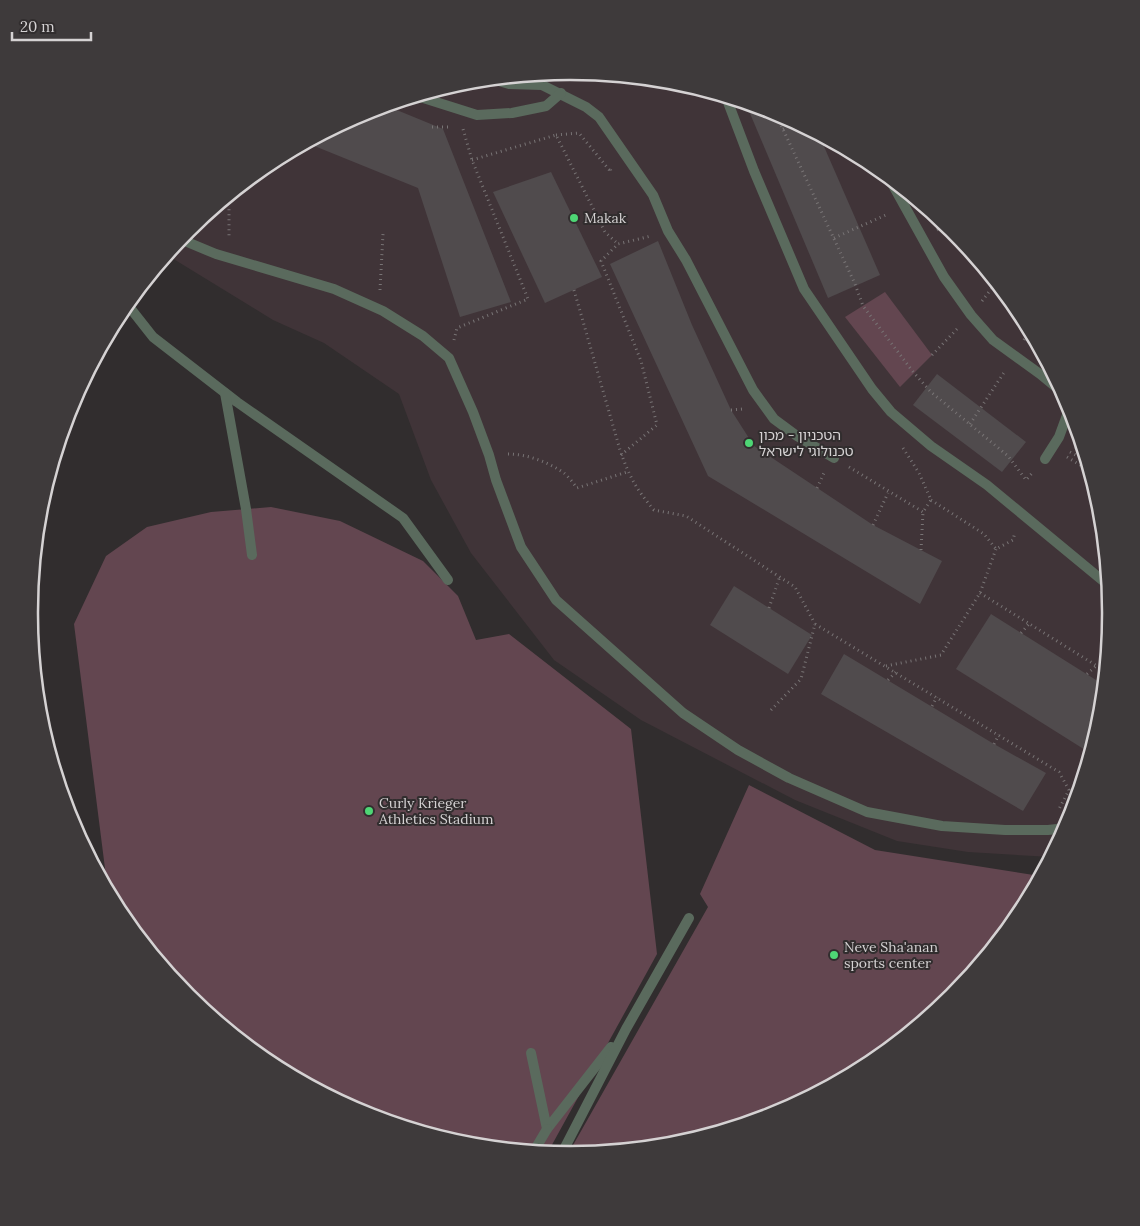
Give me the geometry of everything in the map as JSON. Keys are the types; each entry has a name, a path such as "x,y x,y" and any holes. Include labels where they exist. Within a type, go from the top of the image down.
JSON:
{"street":[{"path":"512,84 542,84 586,107 599,118 653,195 668,231 694,275 753,390 774,419 797,436 834,458"},
{"path":"428,100 477,115 512,113 546,106 561,93"},
{"path":"729,105 754,171 804,289 872,389 891,412 931,446 986,485 1101,579"},
{"path":"897,193 944,277 971,315 993,340 1050,383"},
{"path":"188,242 229,257 334,289 383,310 424,336 450,358 473,412 521,547 556,600 683,713 738,750 789,778 867,812 942,826 1006,830 1057,829"},
{"path":"132,311 153,337 225,393 402,518 448,580"},
{"path":"225,393 246,509 252,555"},
{"path":"1045,459 1059,438 1066,419"},
{"path":"566,1146 626,1029 689,918"},
{"path":"538,1144 547,1130 626,1029"},
{"path":"531,1053 547,1130"}],"path":[{"path":"450,358 457,328 528,299 472,160 456,110"},
{"path":"781,124 856,284 863,306 914,373 931,392 1008,456 1026,480"},
{"path":"783,129 787,127"},
{"path":"472,160 556,136 605,232 618,244"},
{"path":"227,206 229,257"},
{"path":"834,238 904,206"},
{"path":"621,455 657,425 641,361 601,260 618,244 668,231"},
{"path":"383,234 380,288 383,310"},
{"path":"574,290 627,472 636,488 654,510 686,516 780,576 795,587 815,624 1059,772 1069,790 1048,830"},
{"path":"932,354 971,315"},
{"path":"970,424 1014,357"},
{"path":"891,412 898,441 919,473 931,500 984,534 996,550"},
{"path":"1065,449 1078,456"},
{"path":"489,455 518,454 528,456 564,473 577,488 627,472"},
{"path":"1065,455 1081,465"},
{"path":"834,458 888,493 923,512"},
{"path":"873,525 888,493"},
{"path":"921,550 923,512 931,500"},
{"path":"886,666 941,655 980,593 996,550 1013,540 1016,526"},
{"path":"769,608 780,576"},
{"path":"980,593 1099,668"},
{"path":"771,710 801,679 815,624"},
{"path":"1021,633 1029,624"},
{"path":"1087,674 1096,666"},
{"path":"888,680 896,672"},
{"path":"932,706 937,697"},
{"path":"994,744 999,735"}],"shaded area":[{"name":"הטכניון - מכון טכנולוגי לישראל","path":"570,80 640,85 708,99 774,121 806,135 866,170 947,236 1013,317 1048,377 1062,409 1084,475 1098,543 1101,578 1101,648 1098,683 1084,751 1074,784 1062,817 1044,857 968,852 897,841 795,800 641,720 554,660 471,553 431,480 399,394 324,343 273,320 173,259 193,236 219,213 274,170 334,135 366,121 432,99 500,85 535,82"},
{"path":"885,292 932,355 900,387 845,317"},
{"name":"Curly Krieger Athletics Stadium","path":"271,507 340,521 423,561 458,596 476,640 509,634 631,729 657,954 552,1145 500,1141 466,1135 399,1117 334,1091 274,1056 193,990 127,909 106,873 74,624 106,556 147,527 211,512"},
{"name":"Neve Sha'anan sports center","path":"749,785 875,850 1033,875 1013,909 992,937 947,990 894,1035 866,1056 836,1074 806,1091 774,1105 708,1127 640,1141 573,1146 708,907 700,894"}],"building":[{"path":"397,110 443,129 511,302 460,317 418,188 315,146 334,135"},
{"path":"749,112 806,135 823,145 880,275 828,298"},
{"path":"551,172 602,277 545,303 493,192"},
{"path":"658,241 692,325 731,410 754,446 873,525 942,561 920,604 708,476 610,264"},
{"path":"937,374 1026,442 1002,472 913,405"},
{"path":"734,586 812,635 788,674 710,625"},
{"path":"991,614 1098,681 1084,749 956,669"},
{"path":"844,654 1046,773 1023,811 821,694"}],"place":[{"name":"Makak","path":"574,218"},
{"name":"הטכניון - מכון טכנולוגי לישראל","path":"749,443"},
{"name":"Curly Krieger Athletics Stadium","path":"369,811"},
{"name":"Neve Sha'anan sports center","path":"834,955"}]}
